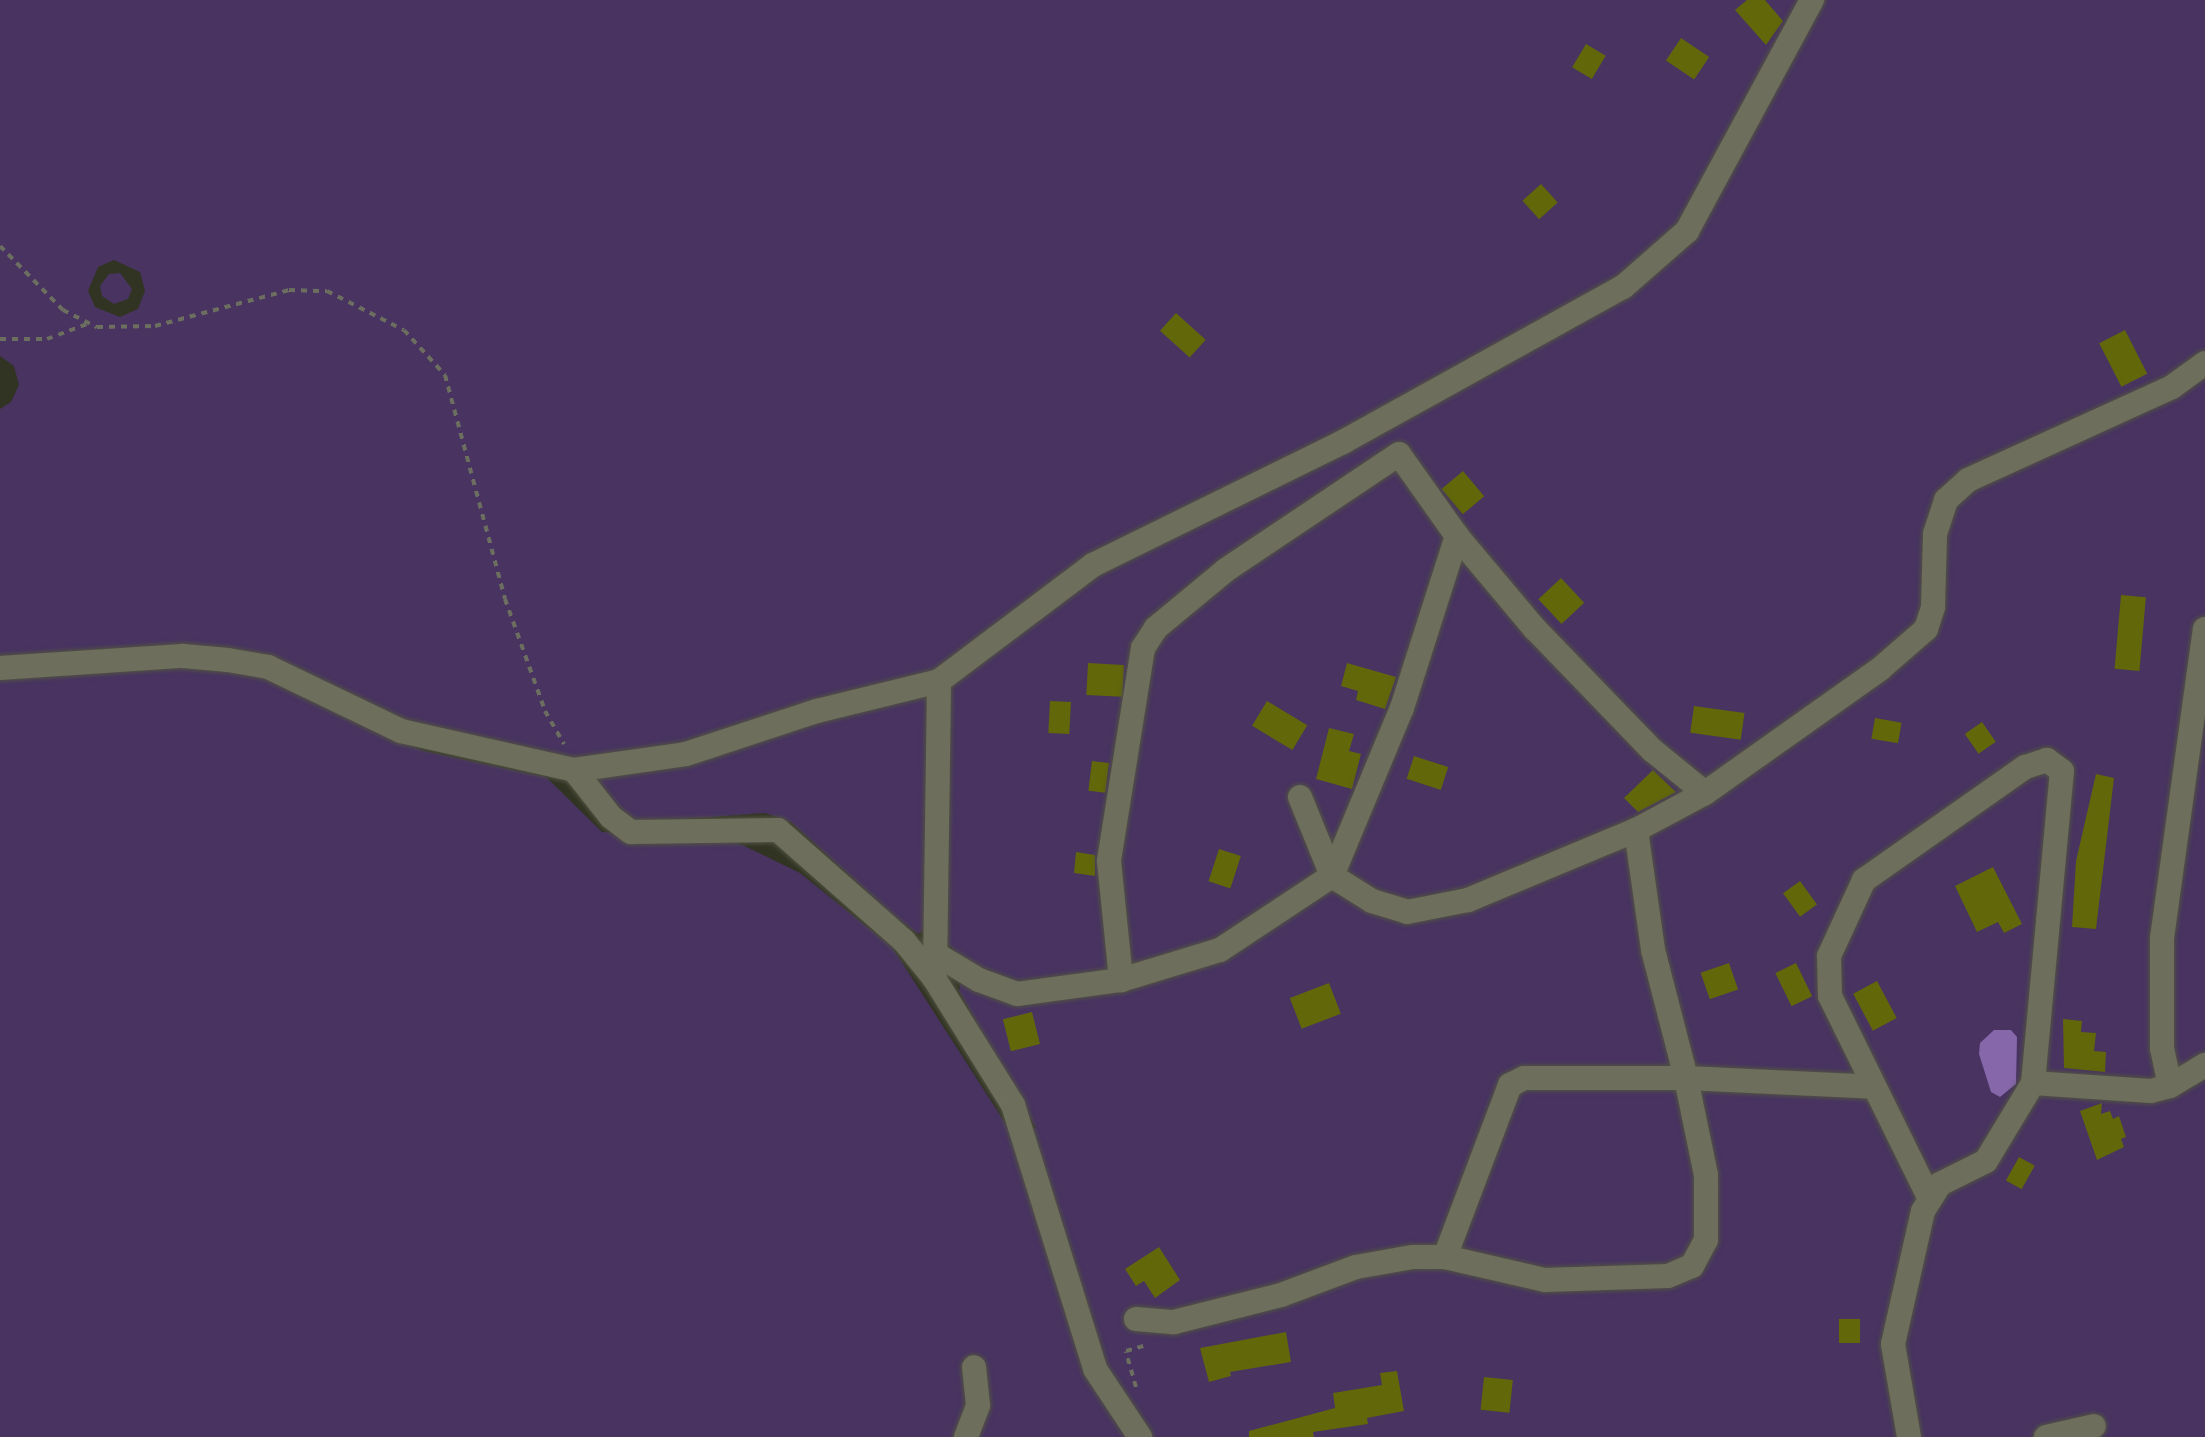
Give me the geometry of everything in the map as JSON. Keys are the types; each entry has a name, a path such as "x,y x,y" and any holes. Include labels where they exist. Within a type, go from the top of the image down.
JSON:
{"street":[{"path":"0,668 183,656 268,667 401,731 578,770 686,754 817,711 939,681 1093,565 1343,442 1557,328 1645,270 1687,231 1812,0"},
{"path":"1300,797 1332,876 1372,901 1407,912 1468,900 1636,830 1705,793 1880,669 1926,629 1933,607 1935,534 1946,500 1968,480 2172,387 2205,363"},
{"path":"1121,980 1109,861 1135,672 1156,628 1226,570 1399,454 1457,536 1535,629 1652,750 1705,793"},
{"path":"936,967 1017,994 1121,980 1220,950 1332,876 1402,708 1457,536"},
{"path":"2170,1086 2162,1048 2162,938 2205,629"},
{"path":"936,967 939,681"},
{"path":"1909,1437 1893,1344 1910,1257 1929,1197 1940,1184 1986,1161 2033,1083 2062,771 2047,760 2013,776 1864,880 1853,894 1829,956 1830,996 1929,1197"},
{"path":"578,770 611,817 631,832 778,830 936,967 1013,1105 1095,1369 1140,1437"},
{"path":"1136,1319 1174,1322 1281,1295 1356,1267 1445,1257 1545,1280 1668,1276 1692,1266 1706,1240 1706,1175 1686,1078 1653,950 1636,830"},
{"path":"2033,1083 2151,1091 2170,1086 2205,1065"},
{"path":"1445,1257 1510,1085 1524,1078 1686,1078 1874,1087"},
{"path":"966,1437 978,1405 974,1367"},
{"path":"2046,1437 2094,1426"}],"path":[{"path":"0,246 63,310 90,323 124,330 155,326 289,290 327,291 365,306 430,352 445,375 457,410 481,523 527,665 545,711 578,770"},
{"path":"0,339 47,339 90,323"},
{"path":"1138,1393 1126,1351 1151,1344"}],"shaded area":[{"path":"0,0 2205,0 2205,1437 0,1437 0,409 11,402 19,385 14,366 0,356","holes":["114,260 140,272 145,291 138,309 120,317 95,307 88,291 98,267","284,662 379,712 606,792 633,823 765,813 791,822 895,917 918,934 929,926 965,961 959,991 1036,1128 1009,1129 892,947 800,873 730,839 602,832 546,777 424,751 385,736"]},
{"path":"120,273 132,289 128,299 114,304 102,296 100,286 109,274"},
{"path":"1994,1030 2011,1030 2017,1037 2016,1084 2000,1097 1991,1092 1979,1054 1980,1043"}],"building":[{"path":"1747,0 1765,0 1783,21 1766,45 1735,10"},
{"path":"1681,38 1709,57 1694,79 1666,60"},
{"path":"1586,44 1606,56 1592,79 1572,67"},
{"path":"1541,184 1558,203 1539,219 1522,201"},
{"path":"1176,313 1206,340 1190,358 1160,331"},
{"path":"2125,330 2147,374 2121,387 2099,343"},
{"path":"1463,471 1484,496 1463,514 1442,489"},
{"path":"1561,578 1584,603 1562,624 1538,599"},
{"path":"2121,595 2146,597 2139,671 2115,669"},
{"path":"1088,663 1124,665 1122,697 1086,695"},
{"path":"1347,663 1396,677 1385,709 1356,700 1358,691 1341,686"},
{"path":"1050,701 1071,702 1069,734 1048,733"},
{"path":"1267,701 1307,725 1292,750 1252,726"},
{"path":"1694,706 1745,713 1741,740 1690,733"},
{"path":"1875,718 1902,723 1898,743 1871,739"},
{"path":"1982,722 1996,742 1979,754 1965,734"},
{"path":"1329,728 1354,734 1349,751 1361,754 1352,789 1316,779"},
{"path":"1414,756 1448,767 1441,790 1407,779"},
{"path":"1092,761 1109,763 1105,793 1088,791"},
{"path":"1653,770 1676,792 1638,812 1624,798"},
{"path":"2096,774 2114,778 2096,929 2072,927 2076,861"},
{"path":"1219,849 1241,856 1230,888 1208,881"},
{"path":"1076,852 1095,855 1095,876 1074,873"},
{"path":"1993,867 2022,924 2004,933 1998,922 1977,932 1955,886"},
{"path":"1800,881 1817,904 1800,917 1783,893"},
{"path":"1729,963 1738,989 1710,999 1701,973"},
{"path":"1796,963 1812,996 1792,1006 1775,973"},
{"path":"1877,981 1897,1018 1873,1031 1853,994"},
{"path":"1329,983 1341,1014 1302,1029 1290,998"},
{"path":"1032,1012 1040,1044 1011,1051 1003,1019"},
{"path":"2063,1019 2082,1021 2081,1032 2096,1033 2094,1051 2106,1052 2105,1072 2064,1068"},
{"path":"2102,1103 2101,1114 2110,1111 2113,1119 2119,1116 2126,1137 2121,1139 2124,1147 2097,1160 2080,1111"},
{"path":"2019,1157 2035,1166 2022,1189 2006,1181"},
{"path":"1159,1247 1180,1280 1155,1298 1144,1281 1136,1286 1125,1269"},
{"path":"1839,1319 1860,1319 1860,1343 1839,1343"},
{"path":"1286,1332 1291,1362 1230,1372 1231,1376 1209,1382 1200,1348"},
{"path":"1397,1371 1404,1411 1367,1418 1368,1424 1313,1432 1314,1437 1249,1437 1249,1431 1335,1408 1333,1393 1382,1385 1380,1373"},
{"path":"1484,1377 1513,1380 1509,1413 1481,1410"}]}
